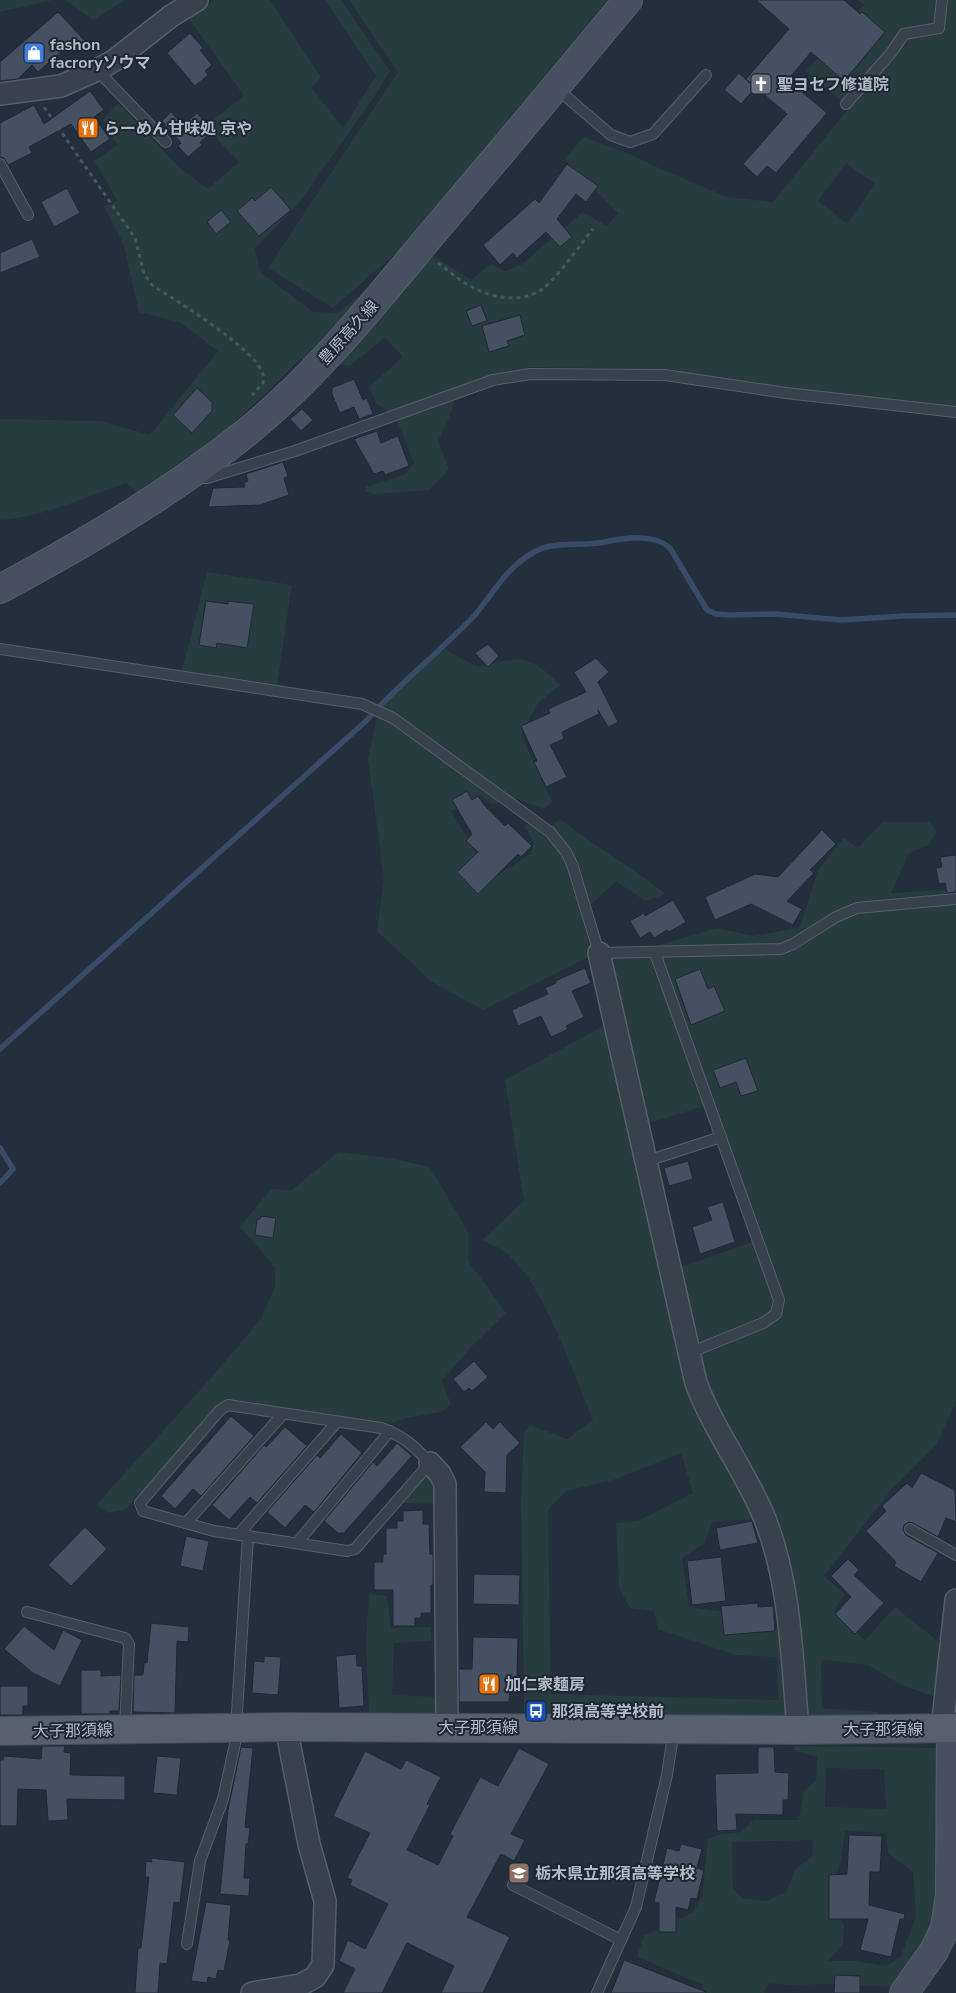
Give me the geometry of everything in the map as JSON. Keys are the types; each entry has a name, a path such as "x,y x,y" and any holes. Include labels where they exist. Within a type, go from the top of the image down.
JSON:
{"main road":[{"name":"豊原高久線","path":"0,589 74,550 185,479 248,431 305,379 355,325 419,250 628,0"},
{"name":"大子那須線","path":"0,1731 236,1727 798,1730 950,1728"},
{"path":"904,1993 934,1951 945,1928 950,1895 950,1728"}],"street":[{"path":"0,94 61,86 97,70 116,60 171,16 197,0"},
{"path":"599,953 696,1383 706,1409 765,1518 777,1555 790,1633 798,1730"},
{"path":"430,1463 440,1474 445,1484 447,1727"},
{"path":"950,1728 956,1600"},
{"path":"252,1993 300,1985 315,1977 323,1965 325,1901 309,1844 286,1727"}],"lane":[{"path":"846,104 891,53 904,34 939,28 942,0"},
{"path":"97,70 166,142"},
{"path":"555,87 611,135 630,142 654,134 706,75"},
{"path":"0,164 28,215"},
{"path":"185,479 207,478 295,451 493,380 530,374 665,374 786,393 956,412"},
{"path":"0,650 362,704 378,710 401,723 550,832 566,852 572,864 599,953 780,949 793,944 836,917 858,908 956,899"},
{"path":"655,953 779,1300 776,1314 764,1323 689,1353"},
{"path":"646,1162 721,1137"},
{"path":"228,1405 337,1422 382,1428 397,1434 412,1444 430,1463 355,1548 347,1551 243,1536 143,1511 140,1503 220,1410 228,1405"},
{"path":"186,1523 283,1414"},
{"path":"187,1944 200,1861 223,1799 236,1727 243,1536 337,1422"},
{"path":"297,1543 390,1431"},
{"path":"910,1529 956,1555"},
{"path":"27,1612 125,1638 129,1644 125,1730"},
{"path":"596,1993 636,1907 667,1775 674,1729"},
{"path":"513,1885 621,1940"}],"path":[{"path":"32,91 135,238 144,274 152,285 224,333 256,362 263,374 263,383 251,396"},
{"path":"419,250 471,287 489,294 524,298 549,284 593,229"}],"green space":[{"path":"0,0 53,0 0,12"},
{"path":"66,0 125,0 93,20"},
{"path":"214,0 270,0 321,77 312,88 343,128 376,76 325,0 341,0 390,71 300,202 255,249 260,272 313,312 338,313 406,259 435,257 471,280 491,264 505,271 521,265 583,212 607,226 618,213 564,159 584,137 632,155 727,197 773,202 849,108 806,71 864,5 858,0 956,0 956,407 740,383 669,369 532,367 488,376 458,387 449,418 438,441 449,469 430,490 375,494 364,491 366,487 406,474 414,463 396,421 375,403 370,386 403,357 385,337 350,366 301,359 224,431 141,494 126,483 48,511 0,520 0,419 101,421 150,435 218,351 179,322 139,312 124,245 104,206 118,201 94,161 117,145 102,121 118,103 180,168 208,189 239,162 216,138 211,121 244,96 189,19","holes":["846,163 875,184 847,223 818,201"]},
{"path":"349,0 608,0 406,244 333,308 268,268 398,72"},
{"path":"207,572 292,585 277,685 182,671"},
{"path":"444,649 478,667 515,660 531,662 549,674 560,685 538,703 521,735 552,802 544,809 517,799 491,804 482,795 451,811 491,879 531,854 534,843 524,826 530,822 542,833 560,819 666,894 645,901 616,881 581,914 592,955 483,1010 432,982 377,931 384,878 368,760 376,720 390,697"},
{"path":"882,822 930,822 937,832 928,845 909,853 891,893 956,889 956,1401 937,1444 892,1489 824,1576 845,1594 834,1611 865,1640 895,1607 944,1646 935,1697 902,1685 868,1665 826,1660 821,1661 822,1708 879,1712 878,1718 812,1719 524,1714 521,1500 524,1432 530,1425 567,1439 593,1420 556,1330 532,1284 519,1266 506,1253 482,1240 524,1201 505,1080 618,1018 609,960 717,928 754,936 800,927 818,870 844,838 858,848","holes":["711,1104 755,1241 662,1274 632,1128","681,1453 693,1493 640,1520 616,1523 619,1588 630,1608 654,1611 658,1629 736,1655 777,1657 778,1700 551,1694 548,1510 566,1491 613,1480","756,1519 793,1630 744,1630 724,1612 689,1607 682,1558 705,1543 712,1522"]},
{"path":"338,1152 390,1158 430,1167 469,1234 468,1261 506,1313 472,1346 442,1381 451,1405 441,1412 389,1423 225,1401 126,1509 108,1513 96,1505 210,1379 261,1319 275,1287 275,1267 240,1227 271,1189 292,1190"},
{"path":"430,1472 434,1476 438,1504 402,1503"},
{"path":"369,1594 387,1596 391,1628 431,1627 431,1641 394,1643 392,1695 441,1697 439,1716 369,1714 366,1642"},
{"path":"795,1746 937,1748 941,1920 894,1987 769,1983 764,1993 704,1993 703,1985 637,1957 644,1936 693,1912 702,1896 708,1839 718,1835 741,1832 754,1820 799,1820 803,1792 816,1780 817,1757 793,1750","holes":["826,1768 884,1769 886,1809 825,1807","845,1831 886,1833 888,1853 913,1872 916,1917 901,1956 887,1966 855,1961 829,1961 843,1943 844,1925 829,1891 841,1862","814,1840 812,1857 795,1869 787,1891 767,1901 742,1898 733,1888 732,1842"]}],"building":[{"name":"聖ヨセフ修道院","path":"756,0 844,0 860,14 862,12 885,32 844,81 811,52 788,80 827,113 776,173 767,166 757,177 743,164 787,114 746,79 789,29"},
{"path":"58,12 85,41 72,53 67,47 38,72 32,65 18,79 0,81 0,62"},
{"path":"190,33 203,48 200,50 212,65 205,71 208,75 195,86 167,53"},
{"path":"739,73 755,88 741,104 724,90"},
{"path":"90,91 104,110 94,117 110,139 91,152 71,124 29,147 32,153 8,165 4,158 0,157 0,123 34,105 44,124"},
{"path":"171,112 183,125 197,113 209,127 206,130 209,134 200,142 202,145 188,157 178,146 181,143 162,121"},
{"path":"567,164 598,186 586,202 576,194 557,219 572,237 560,247 546,232 517,258 513,253 500,265 483,245 535,199 539,203"},
{"path":"271,187 291,210 259,236 237,211 252,198 255,201"},
{"path":"67,188 80,213 54,227 41,202"},
{"path":"221,210 231,222 216,234 207,222"},
{"path":"32,239 40,257 0,273 0,253"},
{"path":"481,305 487,321 472,326 466,311"},
{"path":"520,315 525,335 507,341 509,346 489,352 482,326"},
{"path":"354,379 363,400 367,398 373,414 359,419 354,407 340,413 332,394 332,388"},
{"path":"197,388 212,402 212,411 192,433 173,415"},
{"path":"302,409 313,420 301,431 290,419"},
{"path":"377,431 381,443 398,436 409,466 385,475 383,471 374,474 354,439"},
{"path":"283,462 288,476 284,478 289,495 260,505 208,507 213,488 245,487 244,483 248,481 246,474"},
{"path":"206,601 228,604 228,601 254,604 247,648 217,643 216,648 199,645"},
{"path":"488,644 499,656 488,667 475,653"},
{"path":"596,658 609,672 598,682 618,722 608,727 598,710 599,714 562,732 564,739 550,745 567,777 546,787 534,762 537,761 521,726 550,713 548,709 586,692 574,672"},
{"path":"467,791 472,800 478,796 505,826 508,823 532,846 521,857 518,854 478,894 457,872 478,852 466,841 472,834 452,800"},
{"path":"822,830 836,844 810,870 814,873 787,901 802,909 793,925 751,904 715,920 705,897 755,874 778,877"},
{"path":"956,855 956,892 947,893 945,883 939,884 936,868 942,867 940,857"},
{"path":"673,900 686,922 654,938 650,932 640,938 630,921 644,913 645,916"},
{"path":"585,968 591,983 572,991 584,1017 566,1026 568,1029 551,1037 541,1016 518,1026 512,1010 548,994 545,988 556,983 555,981"},
{"path":"700,969 708,989 714,986 725,1011 691,1025 675,979"},
{"path":"746,1058 758,1091 741,1096 736,1082 720,1088 713,1070"},
{"path":"688,1161 693,1179 669,1186 664,1168"},
{"path":"723,1202 735,1242 700,1254 692,1227 712,1220 707,1207"},
{"path":"261,1216 276,1218 273,1238 255,1235 257,1219 260,1219"},
{"path":"474,1361 488,1377 472,1391 469,1388 464,1392 453,1379"},
{"path":"231,1416 254,1436 201,1496 193,1489 175,1509 161,1496"},
{"path":"486,1422 493,1429 500,1422 520,1443 507,1455 506,1493 484,1492 485,1472 460,1447"},
{"path":"285,1427 307,1446 257,1503 250,1497 229,1520 212,1505 264,1445 266,1447"},
{"path":"341,1434 362,1453 314,1512 305,1505 285,1528 267,1512 317,1455 320,1458"},
{"path":"397,1443 412,1456 344,1533 338,1533 324,1521 373,1462 377,1466"},
{"path":"921,1473 955,1490 956,1522 946,1518 938,1537 913,1523 909,1522 904,1525 903,1530 906,1535 938,1553 921,1582 894,1566 896,1562 866,1531 886,1511 882,1506 907,1483 912,1488"},
{"path":"423,1510 423,1524 429,1524 430,1554 433,1554 431,1613 421,1613 421,1618 415,1618 415,1626 393,1626 393,1590 374,1590 374,1562 383,1562 383,1554 386,1554 386,1528 397,1528 397,1521 403,1521 403,1511"},
{"path":"752,1521 758,1543 720,1550 716,1528"},
{"path":"85,1527 107,1549 71,1586 48,1565"},
{"path":"186,1536 209,1541 203,1571 180,1566"},
{"path":"721,1557 726,1601 692,1605 687,1561"},
{"path":"848,1559 859,1570 854,1575 884,1603 855,1634 835,1614 851,1597 831,1576"},
{"path":"474,1574 520,1575 519,1605 473,1604"},
{"path":"758,1603 758,1607 773,1606 775,1631 724,1635 721,1606"},
{"path":"151,1623 189,1627 188,1642 177,1641 175,1713 133,1712 134,1675 143,1675 144,1663 147,1663"},
{"path":"24,1626 54,1650 63,1630 82,1640 60,1686 33,1673 4,1649"},
{"path":"473,1637 518,1638 517,1676 523,1676 523,1691 510,1691 509,1702 459,1702 459,1669 472,1669"},
{"path":"356,1654 357,1666 362,1666 364,1706 339,1708 336,1656"},
{"path":"264,1656 281,1657 278,1695 252,1693 254,1661 264,1662"},
{"path":"81,1670 101,1670 101,1676 121,1675 119,1711 110,1711 110,1714 81,1714"},
{"path":"0,1686 28,1686 28,1706 23,1706 23,1715 0,1715"},
{"path":"42,1746 65,1746 64,1752 71,1753 70,1775 125,1776 125,1800 67,1799 68,1820 48,1821 46,1790 18,1789 17,1826 0,1826 0,1760 3,1760 4,1756 41,1759"},
{"path":"241,1747 253,1748 245,1827 250,1828 248,1844 246,1844 244,1878 250,1878 249,1896 220,1894 228,1810"},
{"path":"758,1747 774,1747 775,1772 789,1773 788,1800 783,1800 783,1815 736,1814 737,1830 717,1831 715,1774 758,1773"},
{"path":"519,1748 549,1764 511,1834 525,1840 514,1861 501,1854 467,1917 510,1937 483,1993 441,1993 454,1966 407,1943 382,1993 343,1993 355,1969 339,1961 348,1940 365,1949 388,1904 350,1885 352,1880 347,1878 370,1833 333,1816 365,1751 401,1769 406,1760 441,1777 427,1804 430,1805 407,1850 438,1865 453,1836 450,1834 480,1777 498,1786"},
{"path":"157,1756 181,1758 177,1795 153,1793"},
{"path":"849,1835 882,1836 880,1872 870,1872 869,1905 905,1914 904,1919 900,1919 891,1957 860,1950 868,1919 829,1919 829,1875 847,1874"},
{"path":"681,1844 702,1849 697,1868 704,1870 697,1899 691,1898 688,1910 676,1907 676,1932 659,1932 659,1903 654,1902 667,1848 679,1851"},
{"path":"151,1858 185,1862 180,1903 174,1902 167,1964 160,1963 158,1993 135,1993 138,1948 141,1948 149,1877 145,1877 146,1861 152,1862"},
{"path":"206,1902 231,1905 228,1940 230,1940 224,1971 218,1970 216,1979 208,1977 207,1983 191,1981"},
{"path":"624,1960 706,1992 706,1993 611,1993"},
{"path":"835,1975 860,1976 860,1993 834,1993"}],"waterway":[{"path":"0,1049 366,721 475,615 508,572 524,558 542,548 630,538 656,540 670,548 707,610 716,614 775,614 841,620 956,615"},
{"path":"0,1148 13,1169 0,1183"}],"place":[{"name":"fashon facroryソウマ","path":"34,53"},
{"name":"聖ヨセフ修道院","path":"761,84"},
{"name":"らーめん甘味処 京や","path":"88,128"},
{"name":"加仁家麺房","path":"489,1684"},
{"name":"那須高等学校前","path":"536,1711"},
{"name":"栃木県立那須高等学校","path":"519,1873"}]}
